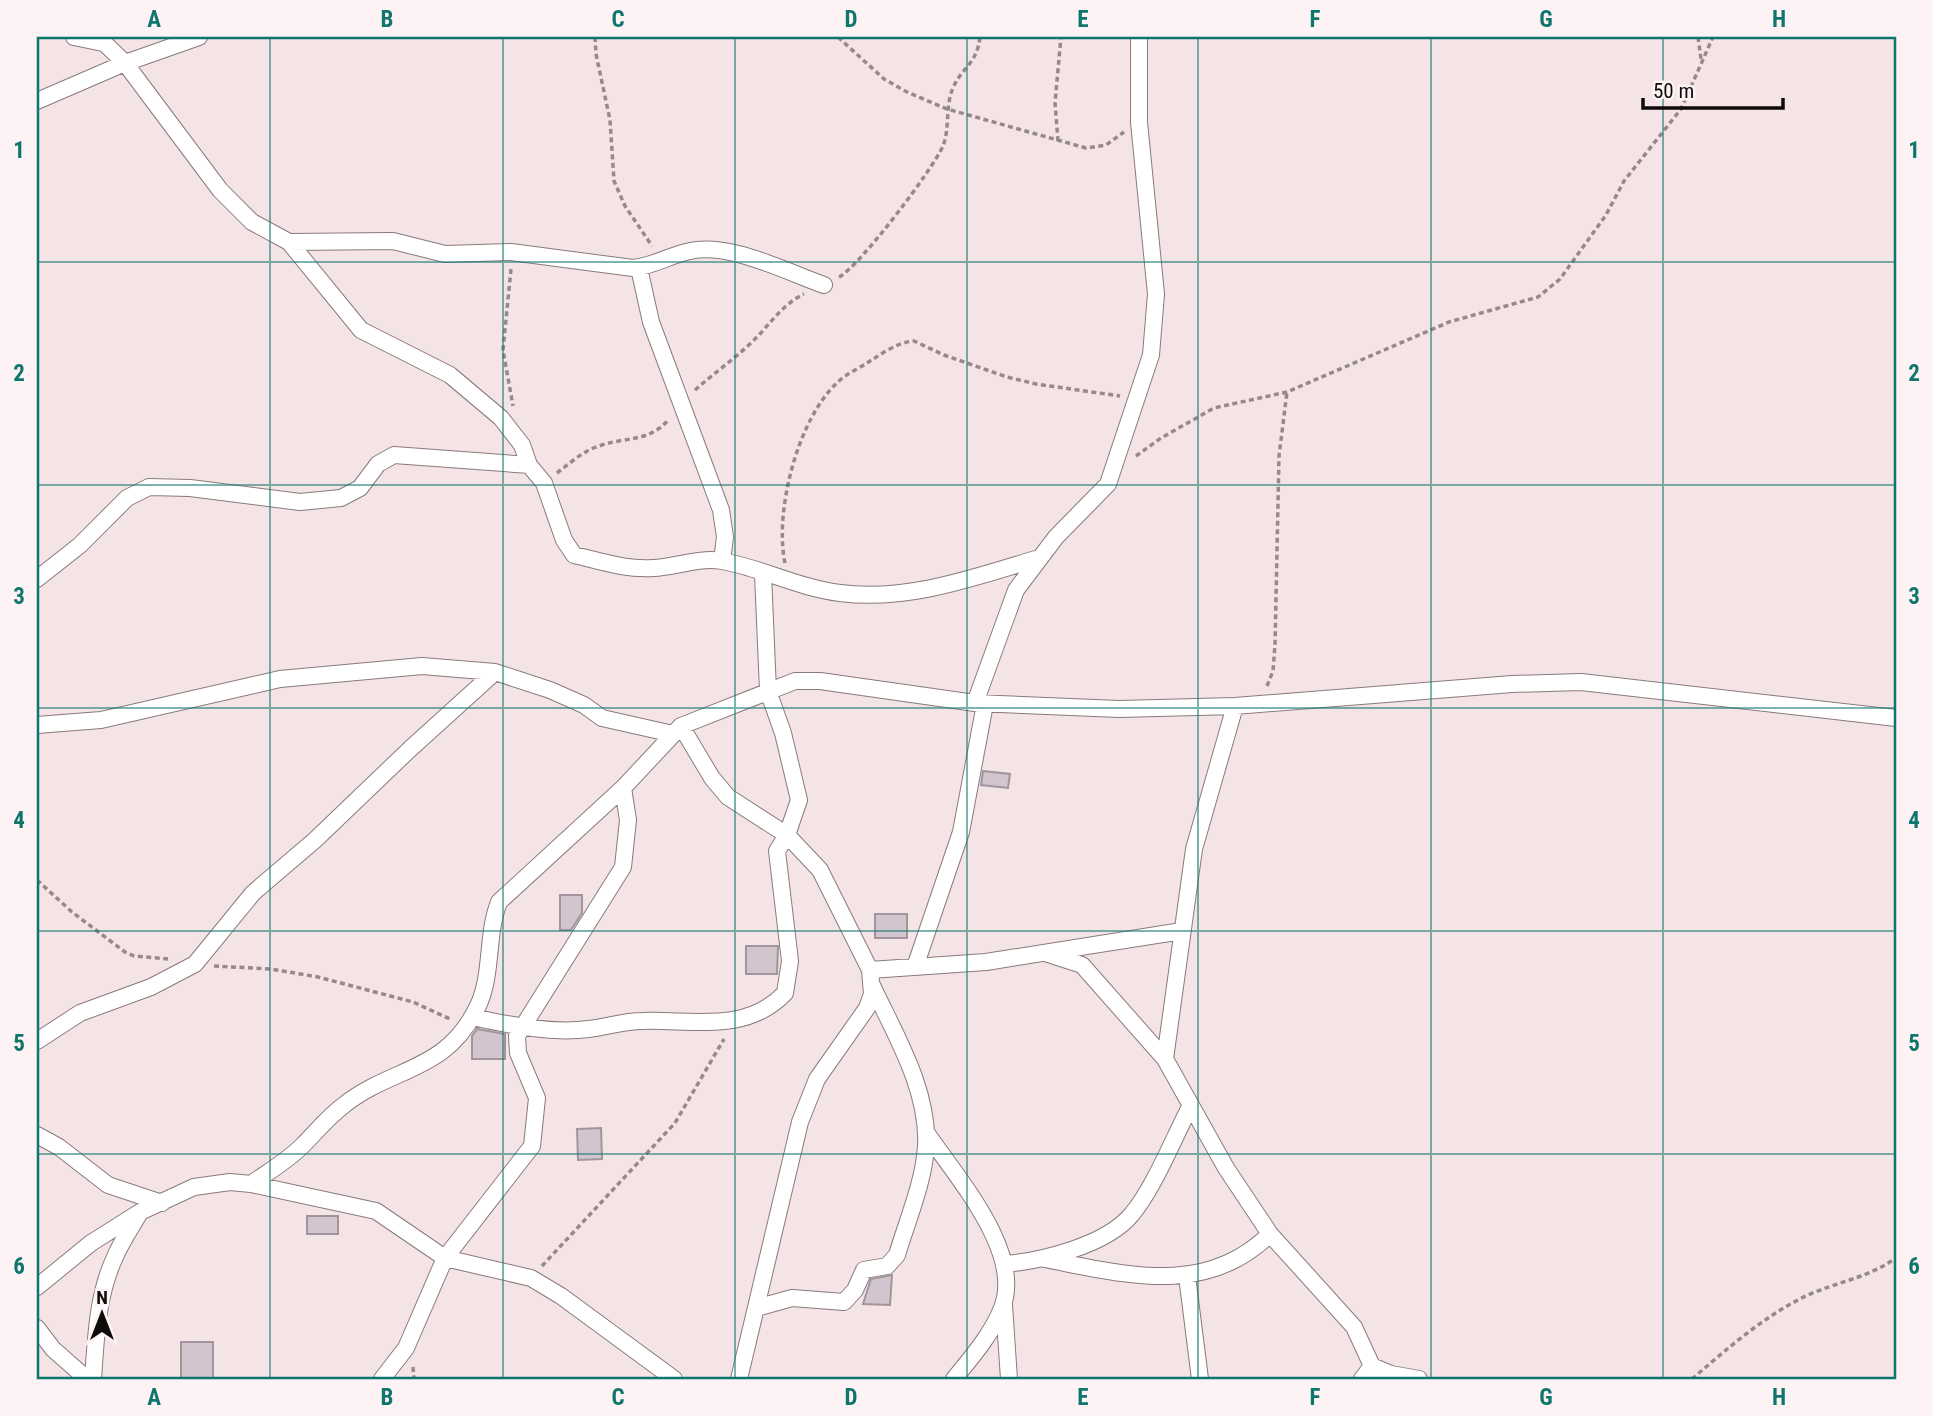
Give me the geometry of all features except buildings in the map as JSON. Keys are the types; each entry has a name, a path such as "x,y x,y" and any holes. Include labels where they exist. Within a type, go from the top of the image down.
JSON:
{"street":[{"path":"74,37 101,40 125,63 220,190 252,222 289,242 361,330 411,357 429,362 489,405 522,445 529,465 544,483 564,540 574,555 615,565 652,568 705,560 722,561 789,582 840,593 890,593 961,582 1038,558"},
{"path":"37,101 125,63 199,37"},
{"path":"915,967 961,832 980,703 1016,590 1038,558 1108,484 1151,355 1156,294 1139,122 1139,37"},
{"path":"289,242 393,241 445,254 511,252 614,268 639,268 690,251 719,249 824,285"},
{"path":"639,268 651,322 721,510 725,537 722,561"},
{"path":"37,579 80,545 127,498 149,487 190,488 300,502 341,498 360,488 378,464 394,454 529,465"},
{"path":"472,1017 522,1028 588,1029 642,1021 713,1023 747,1018 778,1001 788,985 790,961 777,854 788,835 799,792 768,691 763,574"},
{"path":"37,725 101,720 280,679 422,666 495,673 550,690 584,705 602,718 677,730 728,797 788,835 820,870 871,976 918,1088 926,1132 923,1163 897,1255 891,1263 864,1270 855,1290 844,1301 792,1298 756,1308"},
{"path":"37,1041 80,1013 151,987 195,964 253,893 315,840 495,673"},
{"path":"251,1184 300,1147 345,1103 368,1088 436,1058 450,1046 472,1017 482,997 492,926 499,902 623,788 677,730 786,683 811,680 980,703 1119,709 1235,706 1512,684 1581,682 1896,718"},
{"path":"1165,1059 1199,827 1235,706"},
{"path":"382,1379 407,1348 445,1258 532,1146 537,1098 518,1053 517,1036 623,867 628,820 623,788"},
{"path":"871,976 915,967 1048,954 1182,932"},
{"path":"1048,954 1082,965 1165,1059 1226,1168 1270,1234 1310,1281 1345,1315 1370,1375 1391,1374 1419,1379"},
{"path":"739,1379 805,1106 817,1079 867,1008 871,976"},
{"path":"1004,1264 1042,1259 1106,1234 1132,1215 1191,1105"},
{"path":"926,1132 991,1231 1004,1264 1009,1379"},
{"path":"37,1135 59,1147 108,1185 162,1203"},
{"path":"37,1287 91,1243 140,1212 194,1187 230,1182 251,1184 376,1211 445,1258 531,1278 561,1296 674,1379"},
{"path":"90,1379 105,1284 114,1257 140,1212"},
{"path":"1042,1259 1101,1270 1187,1276 1224,1267 1250,1254 1270,1234"},
{"path":"1187,1276 1200,1379"},
{"path":"954,1379 992,1327 1004,1297"},
{"path":"37,1328 47,1343 90,1379"}],"path":[{"path":"595,37 610,120 614,181 625,206 663,261"},
{"path":"612,37 655,37"},
{"path":"838,37 884,79 907,92 947,109 1058,141 1096,148 1139,122"},
{"path":"1058,141 1055,103 1061,37"},
{"path":"1698,37 1701,60"},
{"path":"1112,474 1161,438 1214,408 1287,392 1449,322 1538,297 1560,279 1606,215 1624,181 1681,109 1713,37"},
{"path":"511,252 512,279 503,350 514,410"},
{"path":"789,582 781,537 791,468 812,419 837,382 884,352 914,341 944,355 1017,379 1137,398"},
{"path":"1258,704 1273,671 1279,456 1287,392"},
{"path":"37,880 72,912 134,956 195,964 271,969 318,977 413,1002 448,1019 472,1017"},
{"path":"531,1278 675,1123 718,1047 747,1018"},
{"path":"1692,1379 1772,1315 1807,1295 1846,1283 1896,1258"}]}
